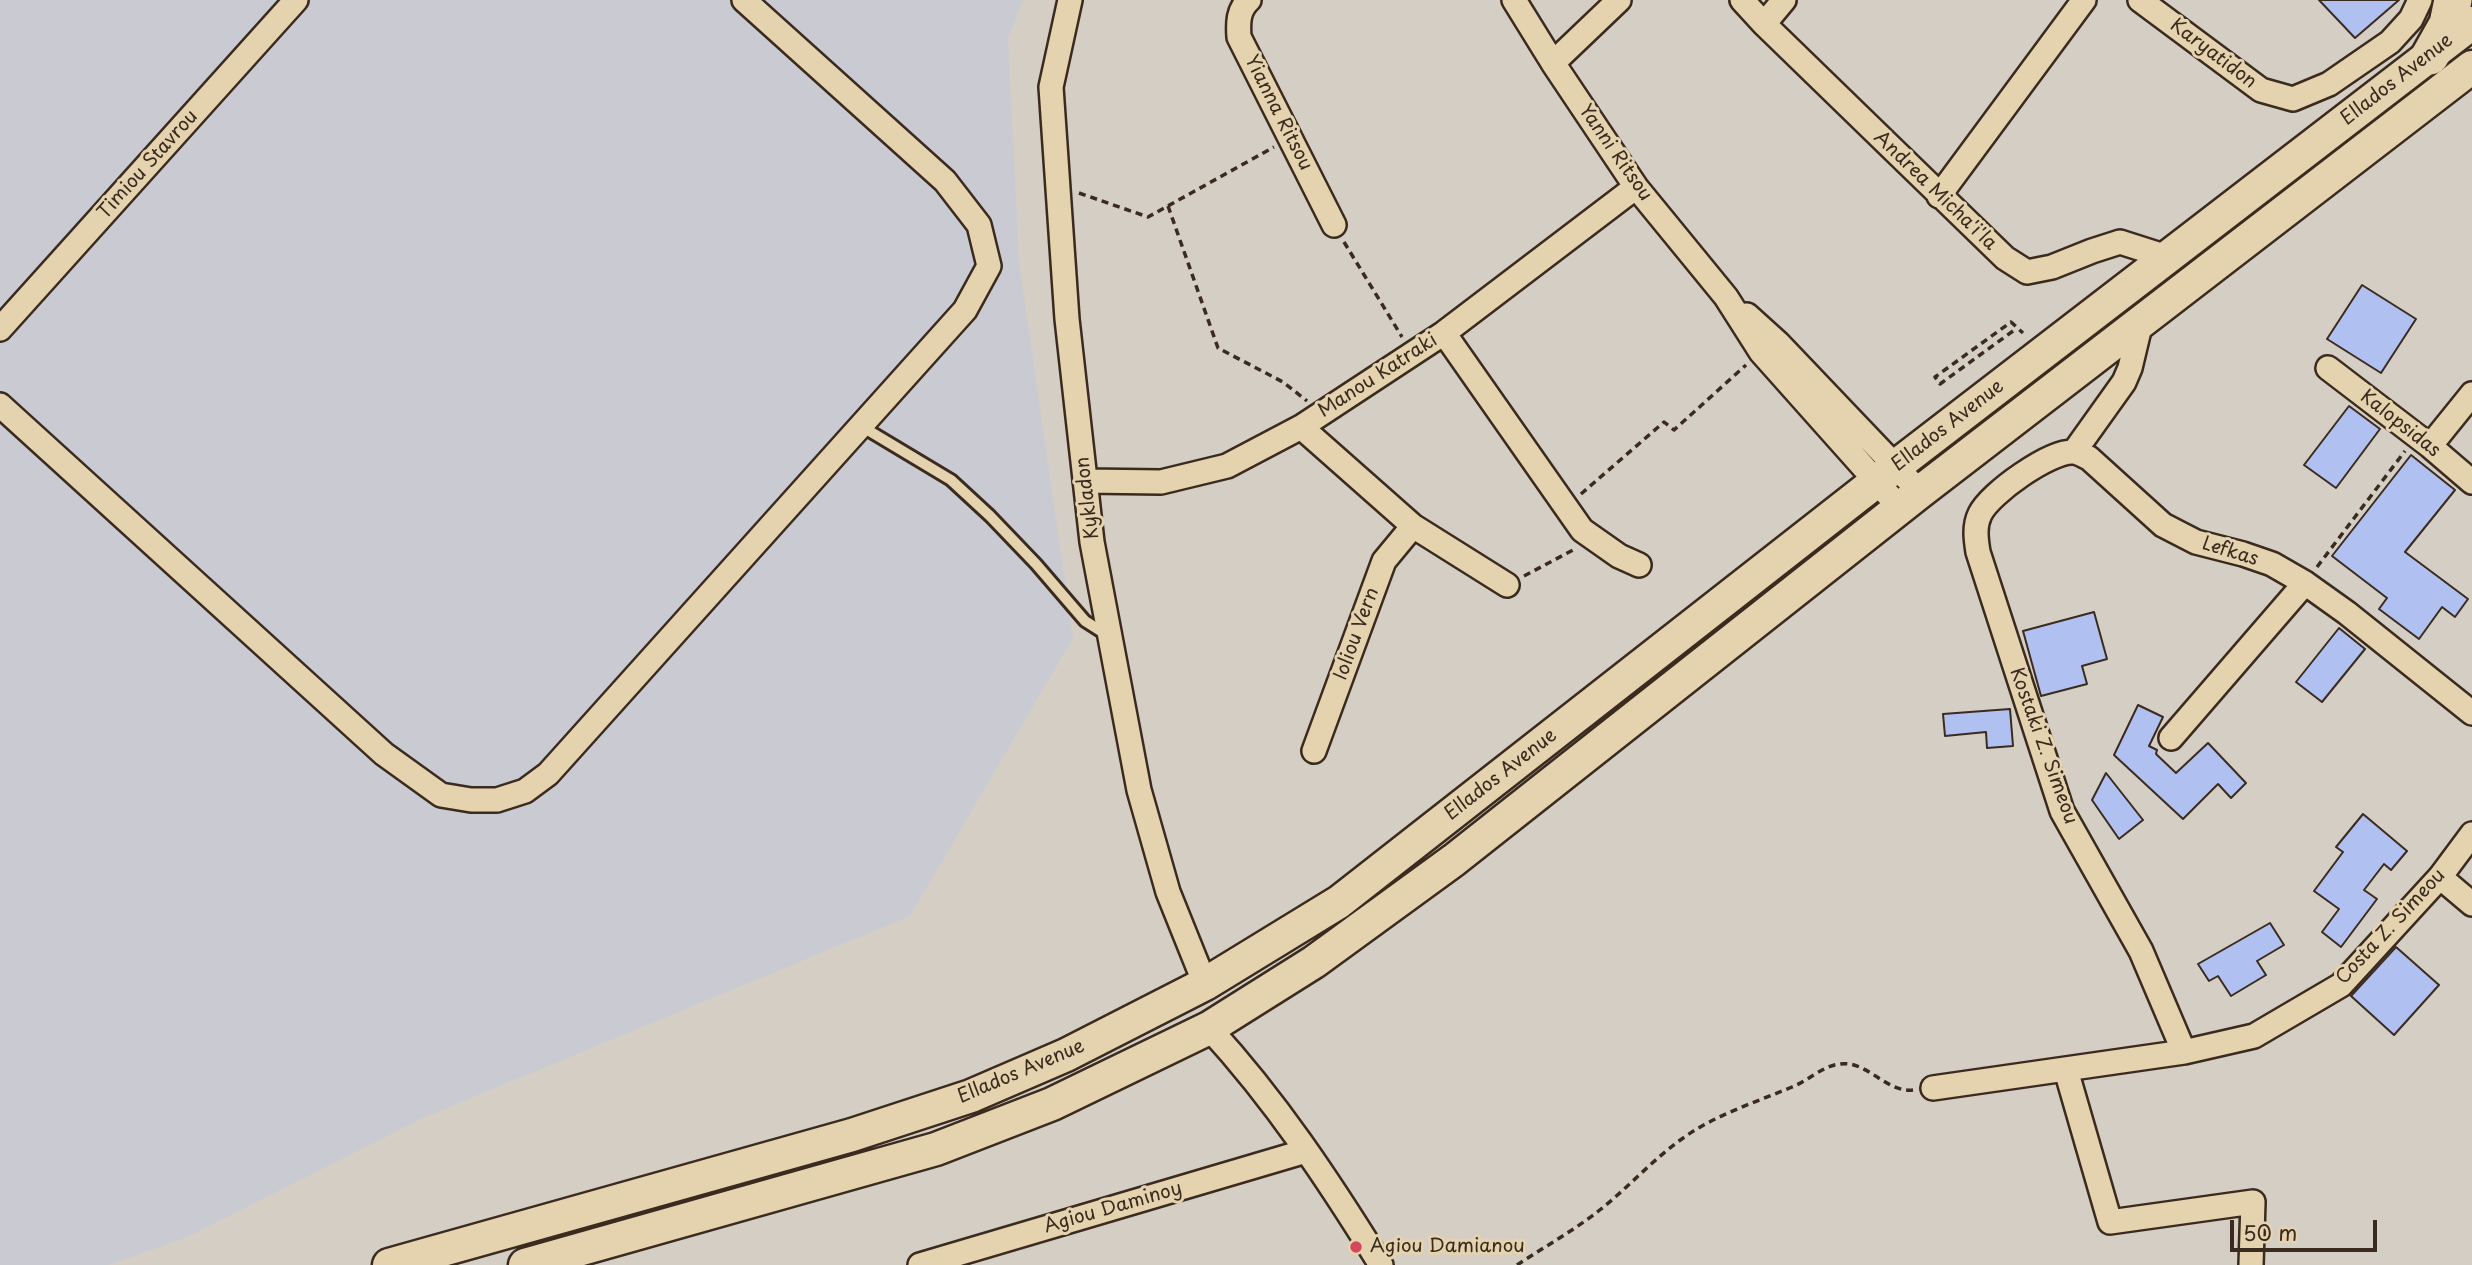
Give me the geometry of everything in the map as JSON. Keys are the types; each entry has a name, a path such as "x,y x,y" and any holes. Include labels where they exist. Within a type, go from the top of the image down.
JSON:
{"highway":[{"path":"2430,56 2448,24 2453,0"}],"main road":[{"name":"Ellados Avenue","path":"525,1265 936,1149 1052,1104 1209,1028 1314,962 1454,860 1598,723 1886,474 2472,23"},
{"name":"Ellados Avenue","path":"389,1265 852,1135 971,1096 1066,1055 1205,984 1339,902 1598,723 1910,500 2472,67"}],"street":[{"name":"Timiou Stavrou","path":"0,329 296,0"},
{"path":"0,405 384,754 442,795 471,800 497,800 525,791 548,774 965,310 989,266 979,225 945,181 744,0"},
{"name":"Kykladon","path":"1070,0 1051,87 1067,319 1092,542 1139,790 1168,892 1205,984"},
{"name":"Yianna Ritsou","path":"1249,0 1240,13 1240,37 1334,225"},
{"name":"Yanni Ritsou","path":"1514,0 1636,187 1726,297 1761,352 1910,500"},
{"path":"1553,63 1619,0"},
{"name":"Andrea Micha'i'la","path":"1742,0 1939,196 2005,258 2028,272 2052,267 2120,242 2167,257"},
{"path":"1764,24 1784,0"},
{"path":"1939,196 2084,0"},
{"name":"Karyatidon","path":"2140,0 2261,90 2293,99 2329,84 2390,42 2411,19 2420,0"},
{"name":"Manou Katraki","path":"1085,481 1161,482 1227,466 1300,427 1412,354 1636,187"},
{"name":"Yanni Ritsou","path":"1726,297 1778,343 1886,474"},
{"path":"2074,452 2124,382 2141,322"},
{"path":"1444,332 1582,530 1619,556 1639,565"},
{"name":"Kalopsidas","path":"2328,368 2472,482"},
{"path":"2423,441 2472,394"},
{"path":"1300,427 1413,526 1507,585"},
{"name":"Kostaki Z. Simeou","path":"2074,452 2055,456 2032,468 1985,505 1978,516 1976,527 1978,552 2062,811 2141,951 2184,1052"},
{"name":"Lefkas","path":"2074,452 2089,458 2163,525 2196,542 2272,564 2305,583 2347,613 2472,713"},
{"name":"Ioliou Vern","path":"1314,751 1384,562 1413,526"},
{"path":"2171,738 2305,583"},
{"name":"Costa Z. Simeou","path":"1933,1088 2184,1052 2255,1036 2340,985 2440,877 2472,834"},
{"path":"2440,877 2472,904"},
{"path":"1209,1028 1270,1098 1381,1265"},
{"path":"2066,1070 2110,1223 2253,1202 2251,1265"},
{"name":"Agiou Daminoy","path":"919,1265 1306,1151"}],"lane":[{"path":"861,426 951,480 1036,564 1084,621 1110,637"}],"path":[{"path":"1058,186 1148,217 1290,138"},
{"path":"1168,206 1218,348 1283,382 1322,413"},
{"path":"1334,225 1412,354"},
{"path":"2013,331 1940,384 1936,377 2011,323 2024,332"},
{"path":"1566,507 1664,422 1674,430 1761,352"},
{"path":"2305,583 2423,441"},
{"path":"1507,585 1595,539"},
{"path":"1517,1265 1599,1210 1685,1136 1726,1113 1796,1086 1819,1072 1840,1064 1856,1067 1905,1091 1933,1088"}],"shaded area":[{"path":"0,0 1023,0 1008,39 1019,262 1073,638 910,916 425,1117 185,1238 108,1265 0,1265"}],"building":[{"path":"2319,0 2399,0 2355,38"},
{"path":"2362,285 2416,319 2381,373 2327,339"},
{"path":"2349,406 2380,429 2336,488 2304,465"},
{"path":"2411,455 2455,490 2405,552 2468,599 2455,617 2442,607 2419,639 2379,609 2387,598 2332,556"},
{"path":"2094,612 2107,659 2082,666 2087,684 2041,696 2023,631"},
{"path":"2339,628 2365,649 2322,702 2296,682"},
{"path":"2138,705 2163,717 2149,746 2157,750 2156,754 2176,773 2208,743 2246,783 2231,798 2218,784 2183,819 2114,755"},
{"path":"2010,709 2013,746 1987,748 1986,732 1945,736 1943,714"},
{"path":"2106,773 2143,820 2119,839 2092,800"},
{"path":"2363,814 2407,851 2391,870 2384,864 2364,890 2377,899 2341,947 2322,932 2339,909 2314,891 2343,852 2336,847"},
{"path":"2270,923 2284,945 2257,961 2266,975 2231,996 2218,976 2209,981 2198,964"},
{"path":"2396,947 2439,985 2394,1035 2351,996"}],"place":[{"name":"Agiou Damianou","path":"1356,1247"}]}
